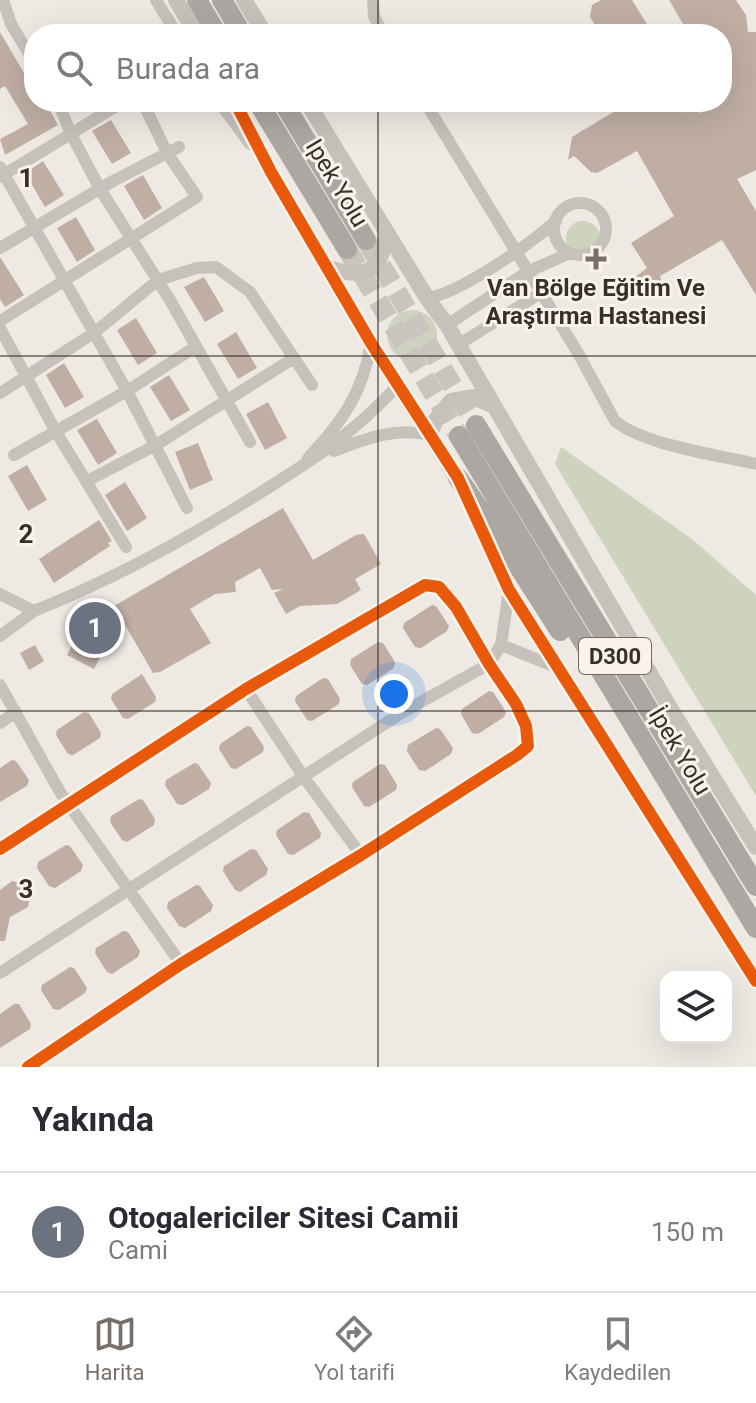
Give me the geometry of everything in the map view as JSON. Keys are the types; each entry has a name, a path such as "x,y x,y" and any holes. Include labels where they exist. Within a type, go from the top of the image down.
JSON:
{"highway":[{"path":"197,0 211,24"},
{"path":"222,0 236,24"},
{"name":"Ipek Yolu","path":"265,112 356,245 288,112"},
{"name":"İpek Yolu","path":"756,886 468,430 756,928"},
{"path":"458,478 506,547 756,939"}],"street":[{"path":"3,0 11,24 24,45"},
{"path":"156,0 171,24"},
{"path":"176,0 190,24"},
{"path":"244,0 259,24"},
{"path":"373,0 378,24"},
{"path":"62,112 100,189 129,239 158,280 250,442"},
{"path":"107,112 1,173 127,391 187,508"},
{"path":"0,321 197,197 173,150 148,112"},
{"path":"226,112 271,172"},
{"path":"240,112 271,172 371,343 458,478 509,590 756,981"},
{"path":"313,112 427,298 447,325 670,708 756,847"},
{"path":"431,112 539,294 578,353 606,407 624,428 644,437 756,464"},
{"path":"0,248 173,150"},
{"path":"447,325 527,272 570,253 586,254 601,245 605,237 605,219 593,206 575,203 561,212 556,221 554,227 558,242 570,253"},
{"path":"427,298 449,292 515,252 556,221"},
{"path":"329,268 359,274 371,269 380,261 387,233"},
{"path":"0,393 94,333 158,280 197,268 216,267 250,292 312,385"},
{"path":"458,345 539,294"},
{"path":"0,328 55,430 126,547"},
{"path":"295,472 325,440 355,398 367,367 371,343"},
{"path":"14,455 127,391 195,347"},
{"path":"87,481 156,445 294,358"},
{"path":"0,636 34,611 89,589 208,525 295,472 362,422 398,385"},
{"path":"430,435 435,421 451,401 474,397 495,407"},
{"path":"320,456 383,433 400,431 430,435"},
{"path":"0,849 246,689 425,585 439,587 456,607 516,704 526,726 528,746 361,855 181,964 28,1067"},
{"path":"0,973 403,712 489,664 501,645 509,590"},
{"path":"0,594 34,611"},
{"path":"501,645 558,668"},
{"path":"0,685 68,803 181,964"},
{"path":"246,689 303,776 361,855"},
{"path":"0,723 16,712"}],"green space":[{"path":"583,221 595,226 600,238 595,250 583,255 571,250 566,238 571,226"},
{"path":"412,310 430,317 437,335 430,353 412,360 394,353 387,335 394,317"},
{"path":"561,447 692,539 756,595 756,796 555,464"}],"building":[{"path":"601,0 632,0 647,24 594,24 590,17 592,5"},
{"path":"669,0 736,0 746,15 748,32 756,32 756,170 737,179 756,211 756,295 722,240 660,276 662,283 634,278 647,268 631,243 674,216 637,151 597,173 591,172 574,156 568,160 572,137 613,112 732,112 732,24 683,24"},
{"path":"0,32 24,73 24,112 51,112 58,125 5,155 0,139 28,124 5,86 0,89"},
{"path":"111,120 131,153 112,164 92,131"},
{"path":"43,161 64,195 45,207 25,173"},
{"path":"143,175 162,208 144,220 124,186"},
{"path":"76,217 95,250 77,262 57,228"},
{"path":"0,257 24,295 5,307 0,299"},
{"path":"204,277 224,311 205,322 184,287"},
{"path":"136,318 157,353 138,365 117,330"},
{"path":"236,332 257,368 238,379 217,344"},
{"path":"64,363 84,397 65,408 46,375"},
{"path":"169,375 190,410 171,421 150,387"},
{"path":"268,402 287,438 265,450 246,414"},
{"path":"97,419 117,453 98,465 77,430"},
{"path":"198,443 213,480 190,490 175,452"},
{"path":"27,465 47,500 28,511 8,476"},
{"path":"125,482 147,518 127,531 105,495"},
{"path":"283,508 313,560 356,535 364,534 381,564 355,579 361,590 337,604 300,606 286,614 274,593 283,589 272,590 260,568 235,582 236,592 215,594 190,609 211,643 153,673 114,606"},
{"path":"99,520 112,541 108,543 110,546 54,583 39,559"},
{"path":"432,605 436,606 449,626 447,631 421,648 415,647 403,628 404,623"},
{"path":"86,620 102,629 104,624 115,630 94,669 67,655"},
{"path":"378,642 383,643 395,662 394,668 367,685 362,684 350,665 351,659"},
{"path":"35,645 44,661 29,670 20,653"},
{"path":"142,674 156,697 155,702 128,719 123,718 111,699 112,694"},
{"path":"323,678 328,679 340,699 339,704 312,721 307,720 295,701 296,696"},
{"path":"489,691 493,692 506,712 504,717 478,734 472,733 461,714 462,709"},
{"path":"84,712 89,713 101,733 100,738 73,755 68,754 56,735 57,730"},
{"path":"247,726 251,727 264,747 263,752 236,769 231,768 219,749 220,744"},
{"path":"436,728 440,729 453,748 451,754 425,771 419,770 407,751 408,745"},
{"path":"12,760 16,761 29,780 27,786 0,802 0,768"},
{"path":"194,763 198,764 211,783 209,789 183,805 177,804 165,785 166,780"},
{"path":"380,764 385,765 397,785 396,790 369,807 364,806 352,787 353,782"},
{"path":"139,799 143,800 155,819 154,825 127,842 122,840 110,822 111,816"},
{"path":"304,812 309,813 321,833 320,838 293,855 288,854 276,835 277,830"},
{"path":"66,845 70,846 83,865 81,871 55,888 49,886 37,868 38,862"},
{"path":"251,849 256,850 268,869 266,875 240,892 235,890 223,871 224,866"},
{"path":"12,881 17,882 29,902 28,907 10,917 5,941 0,941 0,890"},
{"path":"196,885 200,886 213,905 211,911 185,928 179,926 167,908 168,902"},
{"path":"123,931 128,932 140,951 138,957 112,974 107,972 95,953 96,948"},
{"path":"70,967 74,968 87,988 85,993 59,1010 53,1009 41,990 42,985"},
{"path":"19,1004 31,1024 30,1029 0,1048 0,1014"}],"tunnel":[{"path":"366,240 476,425"},
{"path":"347,249 459,436"}],"cycle path":[{"path":"240,112 271,172 371,343 458,478 509,590 756,981"},
{"path":"0,849 246,689 425,585 439,587 456,607 516,704 526,726 528,746 517,755 361,855 181,964 28,1067"}],"place":[{"name":"Van Bölge Eğitim Ve Araştırma Hastanesi","path":"596,259"},
{"name":"Otogalericiler Sitesi Camii","path":"95,628"}]}
